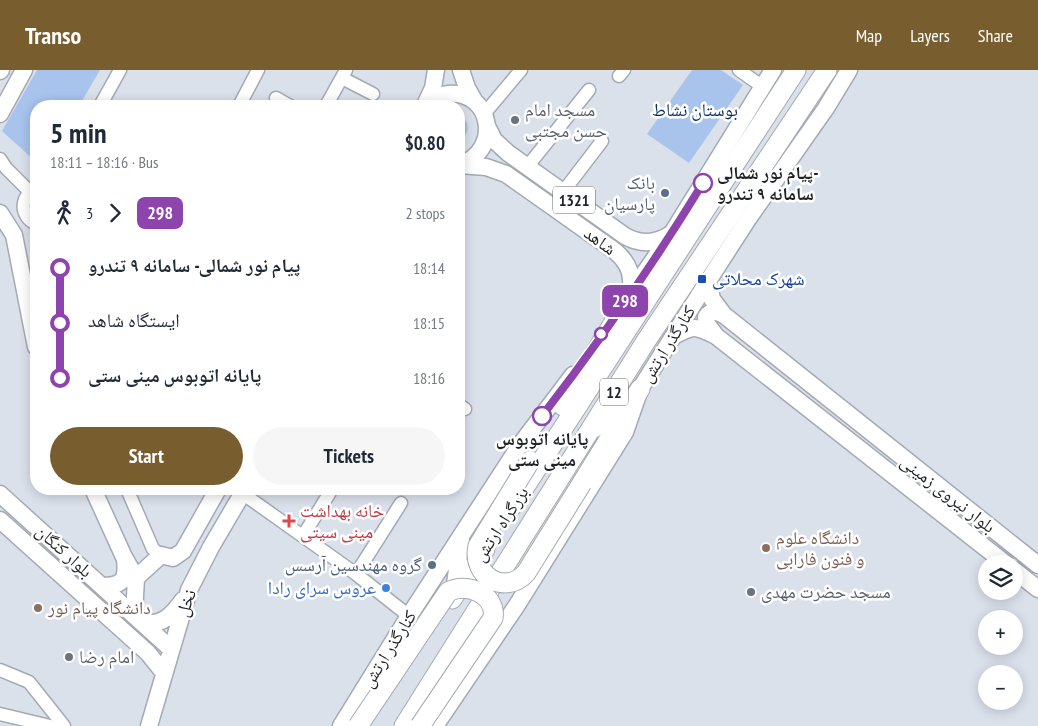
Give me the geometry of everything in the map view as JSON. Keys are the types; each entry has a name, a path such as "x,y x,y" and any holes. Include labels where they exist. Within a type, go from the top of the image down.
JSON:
{"highway":[{"name":"بزرگراه ارتش","path":"369,726 796,70"},
{"name":"بزرگراه ارتش","path":"404,726 646,341 827,70"},
{"path":"625,300 619,314 478,546 477,555 480,568 485,574 496,581 510,583 526,573 640,388"},
{"path":"358,726 444,596 454,589 475,590 483,594 488,600 494,612 493,618 420,726"}],"main road":[{"path":"0,114 24,70"},
{"path":"427,100 433,88 436,70"},
{"name":"1321","path":"461,70 467,88 482,114"},
{"path":"674,230 774,70"},
{"path":"741,197 808,119 845,70"},
{"name":"کنارگذر ارتش","path":"436,726 518,605 625,432 640,388 748,219 826,108 849,70"},
{"path":"431,100 445,94 466,96 482,114 484,144 480,152 473,159 465,162"},
{"name":"شاهد","path":"482,114 494,140 508,153 625,236 639,242 651,242 664,238 674,230"},
{"name":"شاهد","path":"465,165 486,167 506,174 615,251 625,262 632,277 632,286 625,300"},
{"path":"0,214 14,235 30,317"},
{"name":"کنارگذر ارتش","path":"341,726 409,616 520,444 569,381 674,230"},
{"path":"615,251 623,252 628,249 629,243 625,236"},
{"name":"بلوار نیروی زمینی","path":"708,281 712,299 724,315 1038,565"},
{"path":"716,336 707,324 706,317 715,311 724,315"},
{"name":"بلوار نیروی زمینی","path":"673,336 688,328 699,328 716,336 995,555"},
{"path":"584,439 640,388"},
{"path":"847,438 859,422"},
{"name":"بلوار کنگان","path":"0,494 171,649"},
{"path":"96,495 136,578 143,623 159,643 160,650 156,655 148,653"},
{"path":"136,578 161,555 173,558 183,551 215,495"},
{"name":"نخل","path":"149,726 189,590 211,547 242,495"},
{"name":"بلوار کنگان","path":"0,520 148,653 164,673"},
{"path":"452,599 462,536"},
{"path":"103,586 112,586 123,580 126,574 124,556"},
{"path":"58,572 72,559"},
{"path":"1023,577 1038,589"},
{"path":"143,623 152,624 173,615 189,590"}],"street":[{"path":"103,100 120,70"},
{"path":"242,100 258,70"},
{"path":"482,114 521,70"},
{"path":"740,70 762,87"},
{"path":"329,100 344,72 373,94"},
{"path":"527,167 589,90"},
{"path":"276,98 280,100"},
{"path":"563,192 602,141"},
{"path":"0,159 6,168 30,188"},
{"path":"30,194 23,202 23,209 30,221"},
{"path":"130,495 153,549 161,555"},
{"path":"249,495 409,616"},
{"path":"303,536 328,495"},
{"path":"356,574 401,503"},
{"path":"0,670 29,682 64,726"},
{"path":"0,714 50,726"}],"green space":[{"path":"37,70 100,70 82,100 30,100 30,157 2,131"},
{"name":"بوستان نشاط","path":"692,70 721,70 743,85 689,163 647,134"},
{"path":"465,120 468,127 465,136"}],"bus line":[{"name":"298","path":"542,416 569,381 674,230 703,183"}],"place":[{"name":"مسجد امام حسن مجتبی","path":"515,120"},
{"name":"پیام نور شمالی- سامانه ۹ تندرو","path":"703,183"},
{"name":"بانک پارسیان","path":"665,193"},
{"name":"شهرک محلاتی","path":"702,279"},
{"name":"پایانه اتوبوس مینی ستی","path":"542,416"},
{"name":"خانه بهداشت مینی سیتی","path":"289,521"},
{"name":"دانشگاه علوم و فنون فارابی","path":"766,548"},
{"name":"گروه مهندسین آرسس","path":"432,565"},
{"name":"عروس سرای رادا","path":"386,588"},
{"name":"مسجد حضرت مهدی","path":"751,592"},
{"name":"دانشگاه پیام نور","path":"38,608"},
{"name":"امام رضا","path":"69,657"}]}
